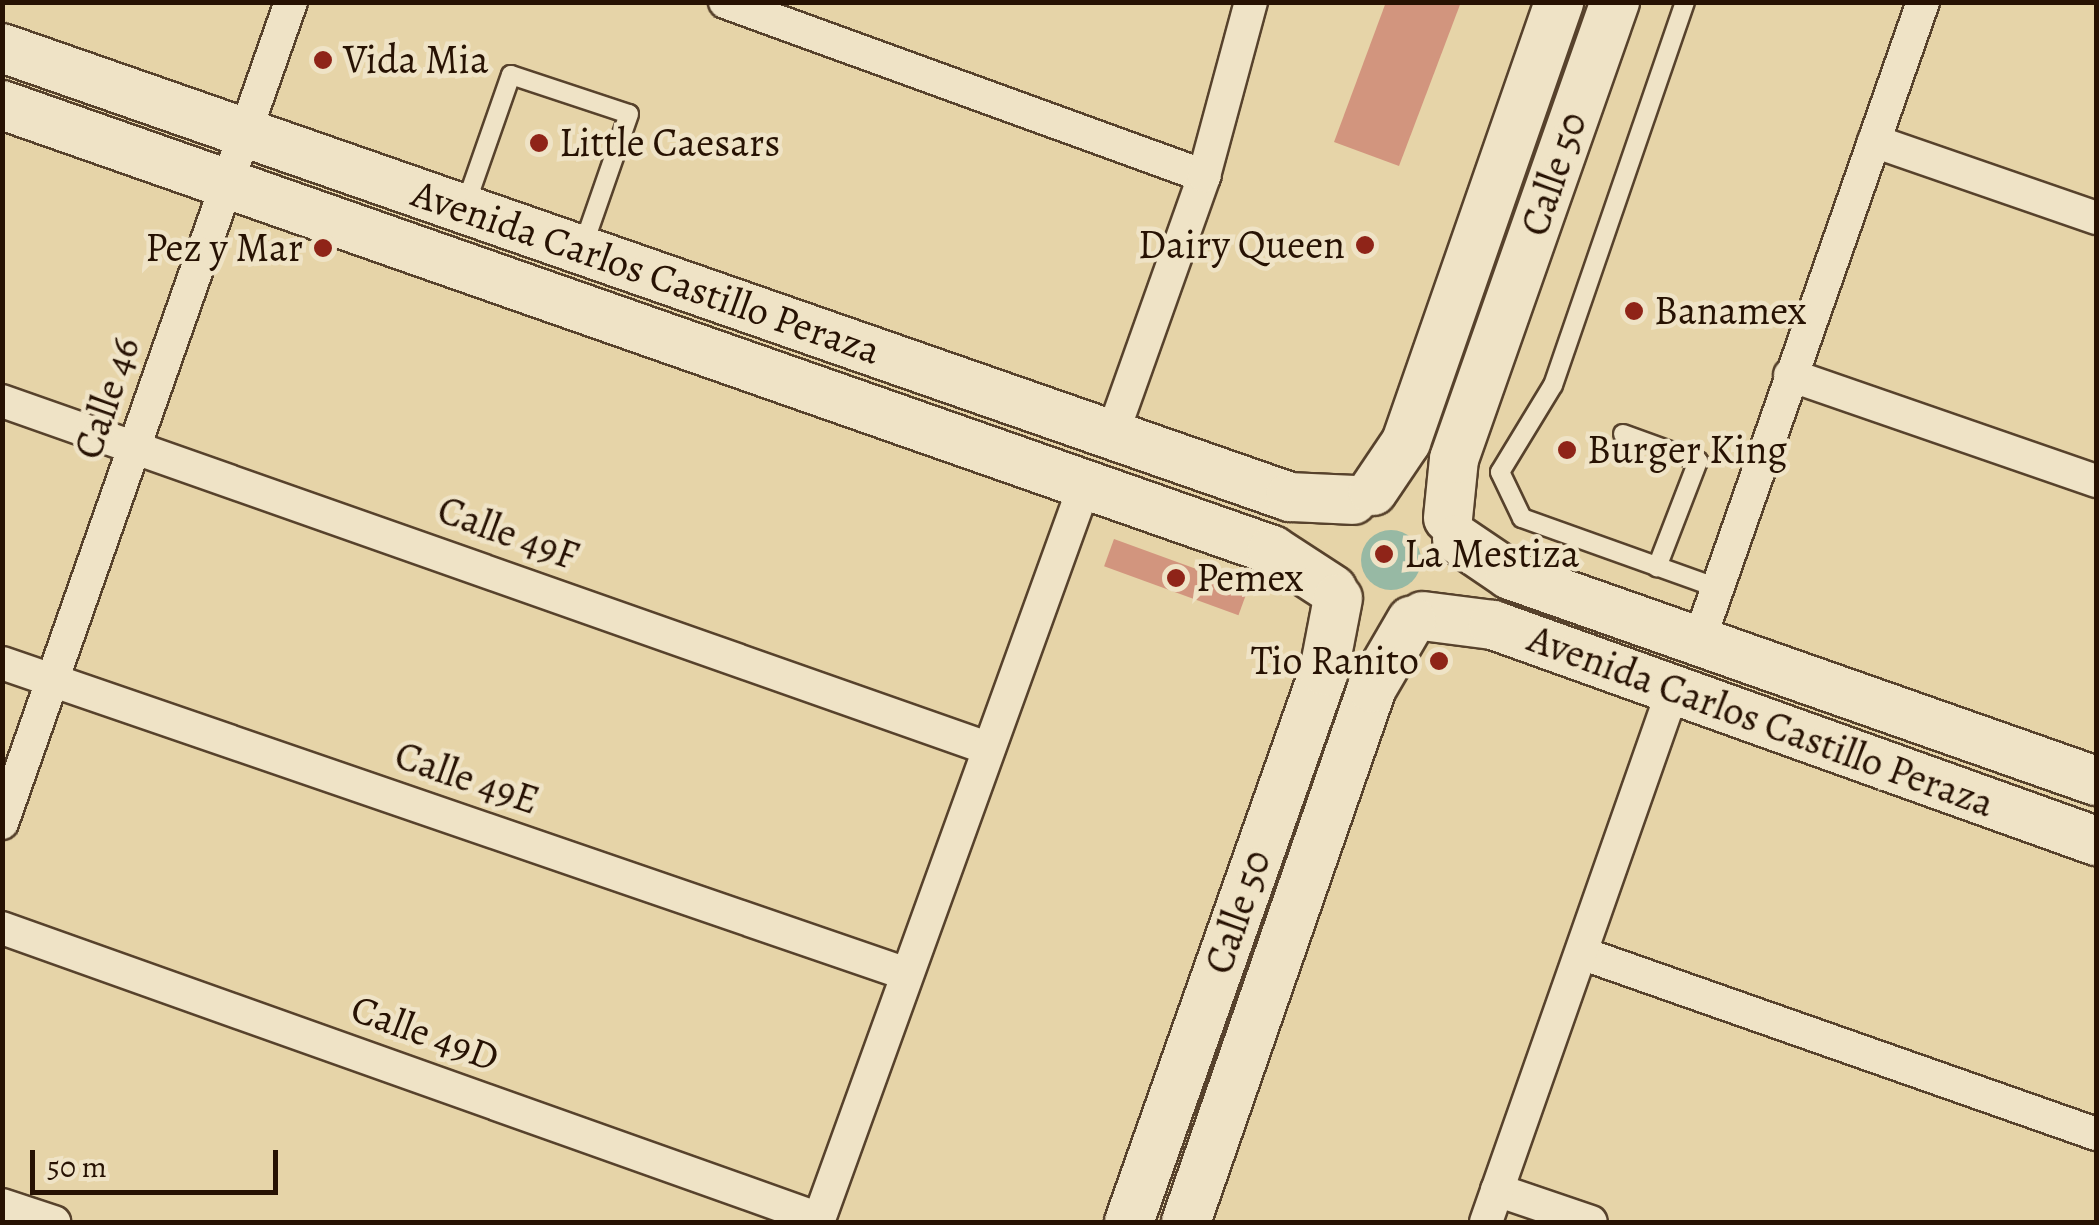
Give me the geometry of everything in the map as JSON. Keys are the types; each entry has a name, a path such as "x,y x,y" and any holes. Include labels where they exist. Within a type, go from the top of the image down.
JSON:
{"main road":[{"name":"Calle 50","path":"1363,495 1406,442 1559,2"},
{"name":"Calle 50","path":"1452,529 1454,458 1614,2"},
{"name":"Avenida Carlos Castillo Peraza","path":"2,48 1290,497 1363,495"},
{"name":"Avenida Carlos Castillo Peraza","path":"2,105 1272,550 1335,594"},
{"path":"1408,490 1452,529 1450,590 1417,618 1376,622 1335,594 1324,544 1363,495 1408,490"},
{"name":"Avenida Carlos Castillo Peraza","path":"1452,529 1510,575 1700,638 2096,781"},
{"name":"Calle 50","path":"1129,1222 1324,671 1335,594"},
{"name":"Avenida Carlos Castillo Peraza","path":"1417,618 1493,625 2096,841"},
{"name":"Calle 50","path":"1186,1222 1372,688 1417,618"}],"street":[{"name":"Calle 46","path":"2,823 292,2"},
{"path":"725,2 1204,176"},
{"path":"1112,435 1204,176 1250,2"},
{"path":"1700,638 1922,2"},
{"path":"1874,141 2096,218"},
{"path":"1790,376 2096,481"},
{"name":"Calle 49F","path":"2,402 984,747"},
{"path":"818,1221 984,747 1085,484"},
{"name":"Calle 49E","path":"2,663 904,974"},
{"path":"1486,1222 1674,690"},
{"name":"Calle 49D","path":"2,928 818,1221"},
{"path":"1581,952 2096,1134"},
{"path":"1498,1190 1591,1222"},
{"path":"2,1205 54,1222"}],"lane":[{"path":"1685,2 1553,385 1500,472 1522,518 1717,588"},
{"path":"464,208 511,75 629,114 582,250"},
{"path":"1623,434 1698,460 1657,568"}],"shaded area":[{"path":"1391,530 1412,539 1421,560 1412,581 1391,590 1370,581 1361,560 1370,539"}],"building":[{"path":"1386,2 1461,2 1399,166 1334,142"},
{"name":"Pemex","path":"1114,539 1248,588 1238,615 1104,566"}],"place":[{"name":"Vida Mia","path":"323,60"},
{"name":"Little Caesars","path":"539,143"},
{"name":"Dairy Queen","path":"1365,245"},
{"name":"Pez y Mar","path":"323,248"},
{"name":"Banamex","path":"1634,311"},
{"name":"Burger King","path":"1567,450"},
{"name":"La Mestiza","path":"1384,554"},
{"name":"Pemex","path":"1176,578"},
{"name":"Tio Ranito","path":"1439,661"}]}
